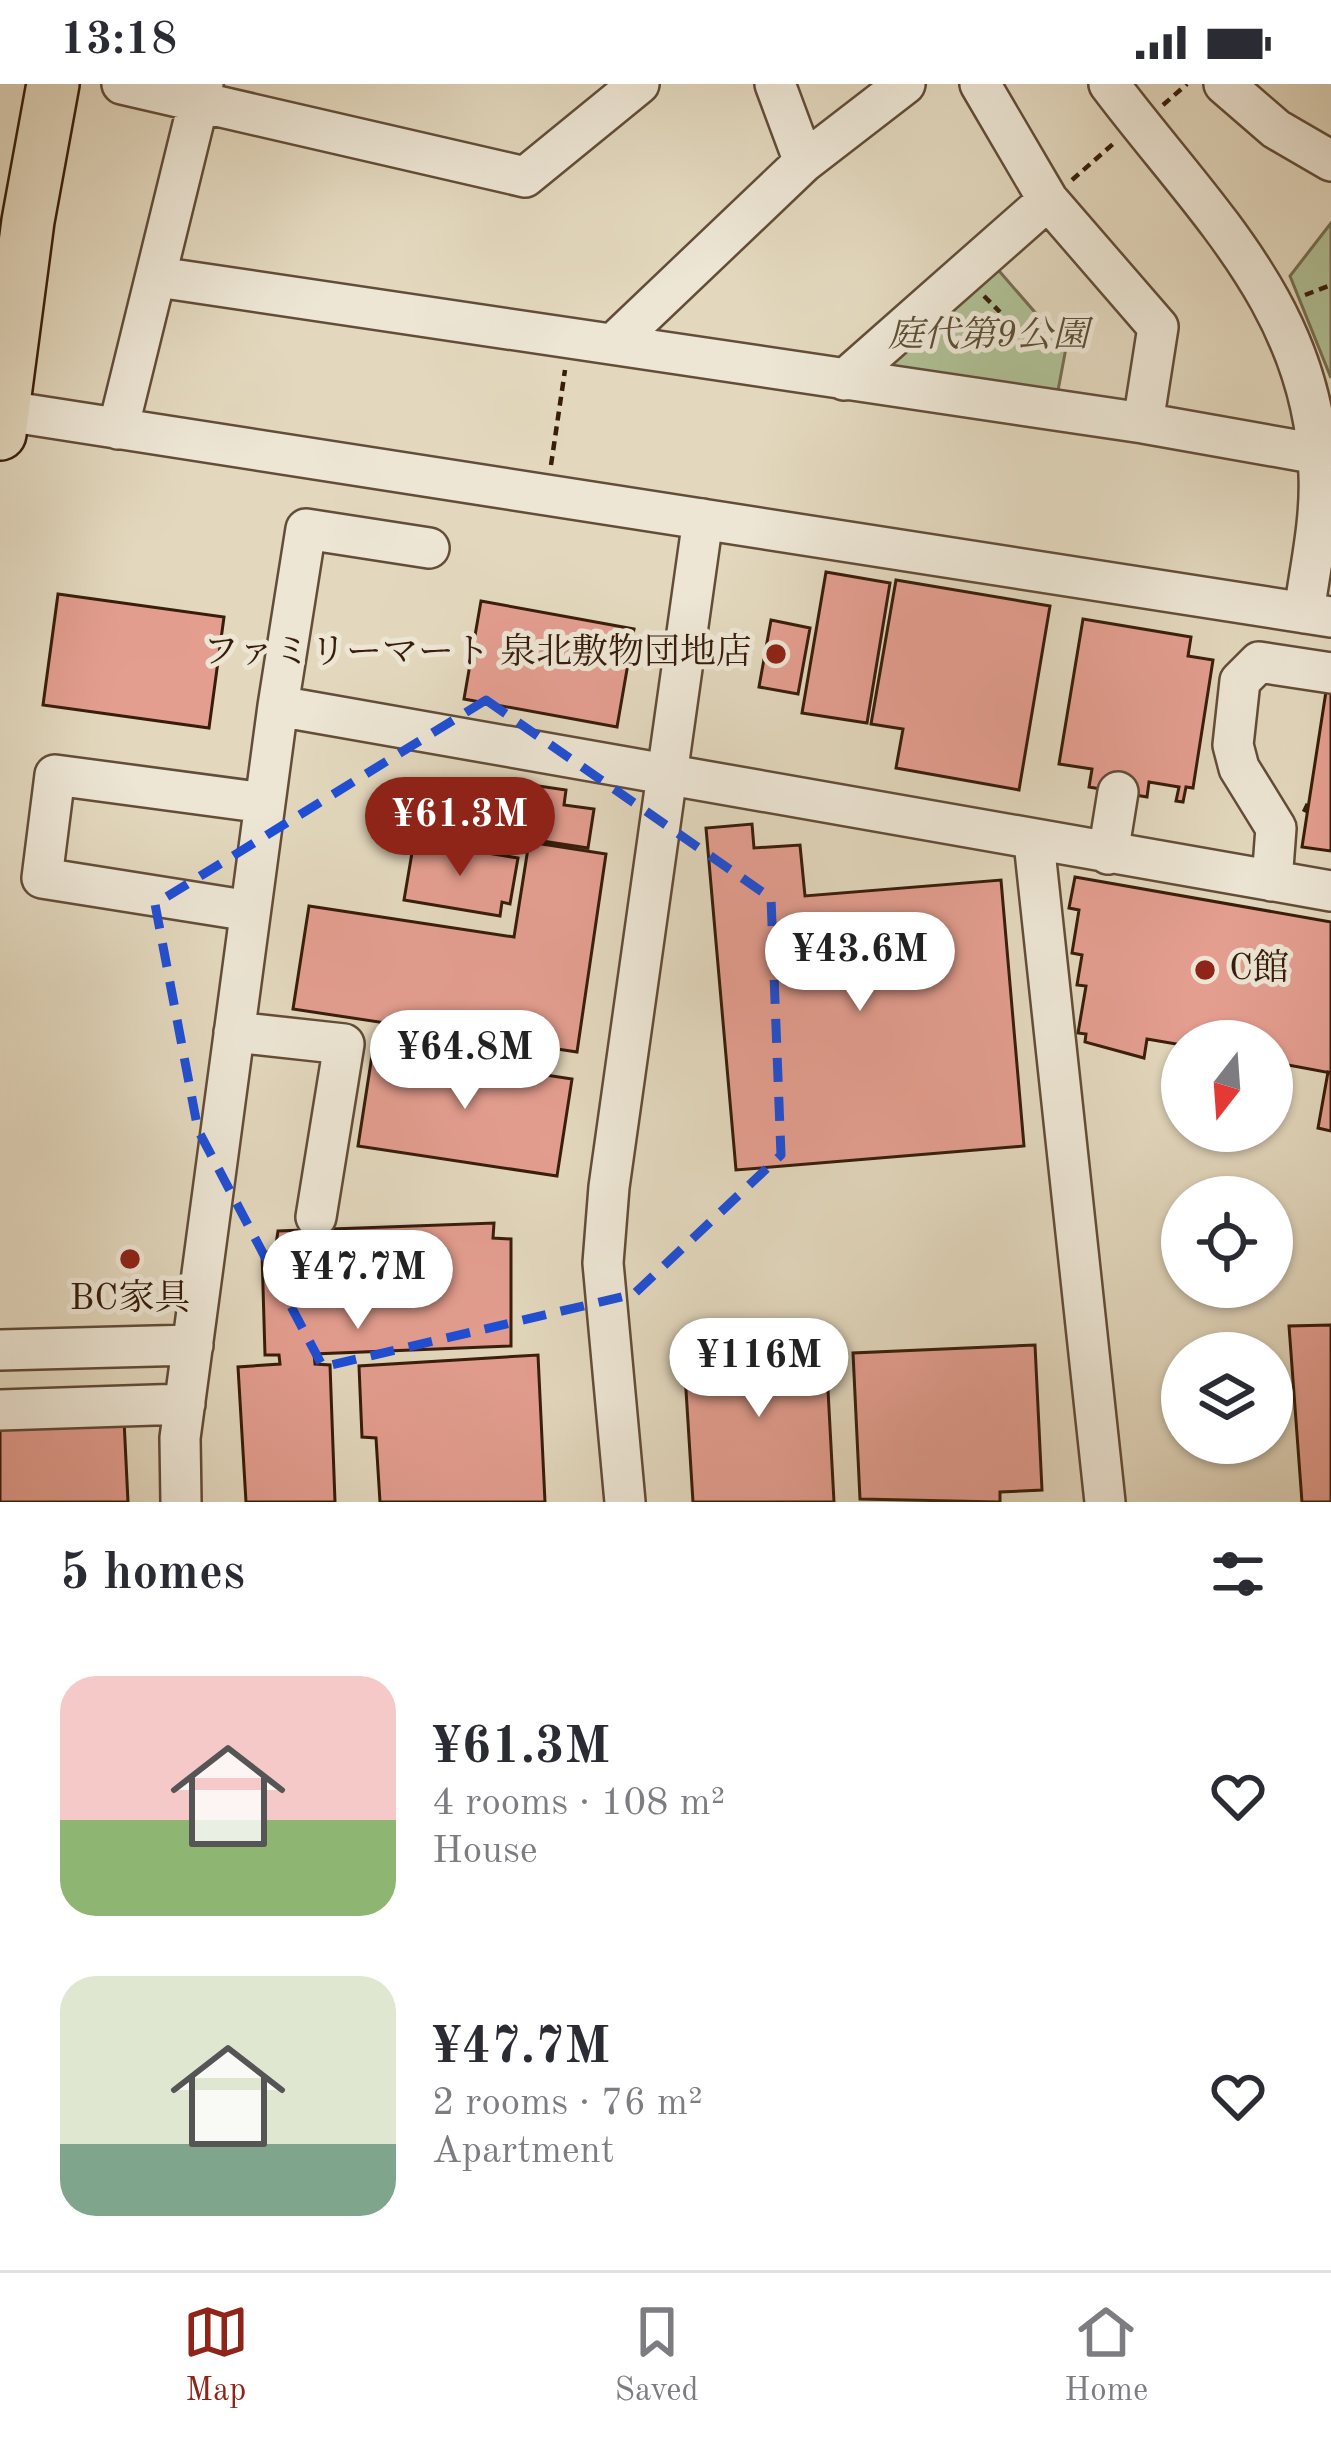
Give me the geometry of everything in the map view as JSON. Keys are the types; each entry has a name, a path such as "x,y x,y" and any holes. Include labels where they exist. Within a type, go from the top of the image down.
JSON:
{"main road":[{"path":"1,418 53,84"}],"street":[{"path":"122,84 200,93 525,177 639,84"},
{"path":"775,84 804,161"},
{"path":"613,344 804,161 905,84"},
{"path":"980,84 1048,200 1158,327 1143,423"},
{"path":"1,418 118,429 1317,615 1318,454 1304,376 1262,278 1109,84"},
{"path":"1224,84 1276,129 1331,161"},
{"path":"118,429 200,93"},
{"path":"844,380 1048,200"},
{"path":"158,277 1143,423 1318,454"},
{"path":"625,1502 603,1263 609,1187 703,519"},
{"path":"181,1502 185,1404 306,529 429,548"},
{"path":"1272,881 1276,828 1239,768 1233,745 1240,681 1259,662 1331,673"},
{"path":"278,706 1331,891"},
{"path":"250,911 42,878 52,796 55,776 265,803"},
{"path":"1108,854 1118,792"},
{"path":"1034,842 1105,1502"},
{"path":"234,1032 344,1044 316,1217"},
{"path":"0,1350 193,1345"},
{"path":"0,1410 185,1404"}],"path":[{"path":"1154,112 1187,84"},
{"path":"1048,200 1118,141"},
{"path":"1294,300 1331,285"},
{"path":"547,495 569,338"}],"highlighted area":[{"path":"486,700 771,898 781,1155 634,1294 323,1367 198,1130 155,904"}],"green space":[{"path":"1331,223 1331,378 1290,276"},
{"name":"庭代第9公園","path":"994,265 1066,348 1056,401 890,374 884,362"}],"building":[{"path":"826,572 890,583 867,723 802,713"},
{"path":"896,580 1050,606 1019,790 896,768 903,729 871,724"},
{"path":"58,594 224,617 209,728 43,705"},
{"path":"481,601 634,629 617,727 464,699"},
{"path":"1083,619 1191,637 1188,656 1213,660 1193,788 1186,787 1183,802 1176,801 1179,787 1149,782 1147,797 1089,787 1092,769 1059,764"},
{"path":"771,620 810,628 798,694 759,687"},
{"path":"1331,659 1331,851 1302,847"},
{"path":"497,780 566,790 564,805 594,809 588,848 489,833"},
{"path":"752,824 754,848 800,845 805,896 1001,880 1024,1146 736,1170 706,828"},
{"path":"414,841 518,858 510,904 502,902 500,916 404,900"},
{"path":"529,842 606,854 577,1052 293,1009 309,906 514,937"},
{"name":"C館","path":"1075,877 1331,922 1331,1073 1293,1066 1293,1020 1161,1020 1161,1041 1147,1039 1144,1058 1085,1042 1086,1034 1078,1033 1086,986 1077,985 1082,955 1072,953 1079,910 1069,908"},
{"path":"373,1049 572,1079 557,1176 358,1146"},
{"path":"1331,1073 1331,1131 1318,1128"},
{"path":"494,1223 493,1238 511,1239 511,1346 314,1354 315,1364 330,1365 335,1502 246,1502 238,1367 280,1364 279,1355 265,1355 262,1253 275,1251 278,1231"},
{"path":"1331,1325 1331,1502 1302,1502 1289,1326"},
{"path":"825,1334 834,1502 693,1502 683,1342"},
{"path":"1035,1345 1042,1490 1000,1492 1000,1502 860,1499 853,1353"},
{"path":"538,1355 545,1502 380,1502 376,1438 362,1437 359,1366"},
{"path":"124,1420 128,1502 0,1502 0,1426"}],"place":[{"name":"ファミリーマート 泉北敷物団地店","path":"776,654"},
{"name":"C館","path":"1205,970"},
{"name":"BC家具","path":"130,1259"}]}
